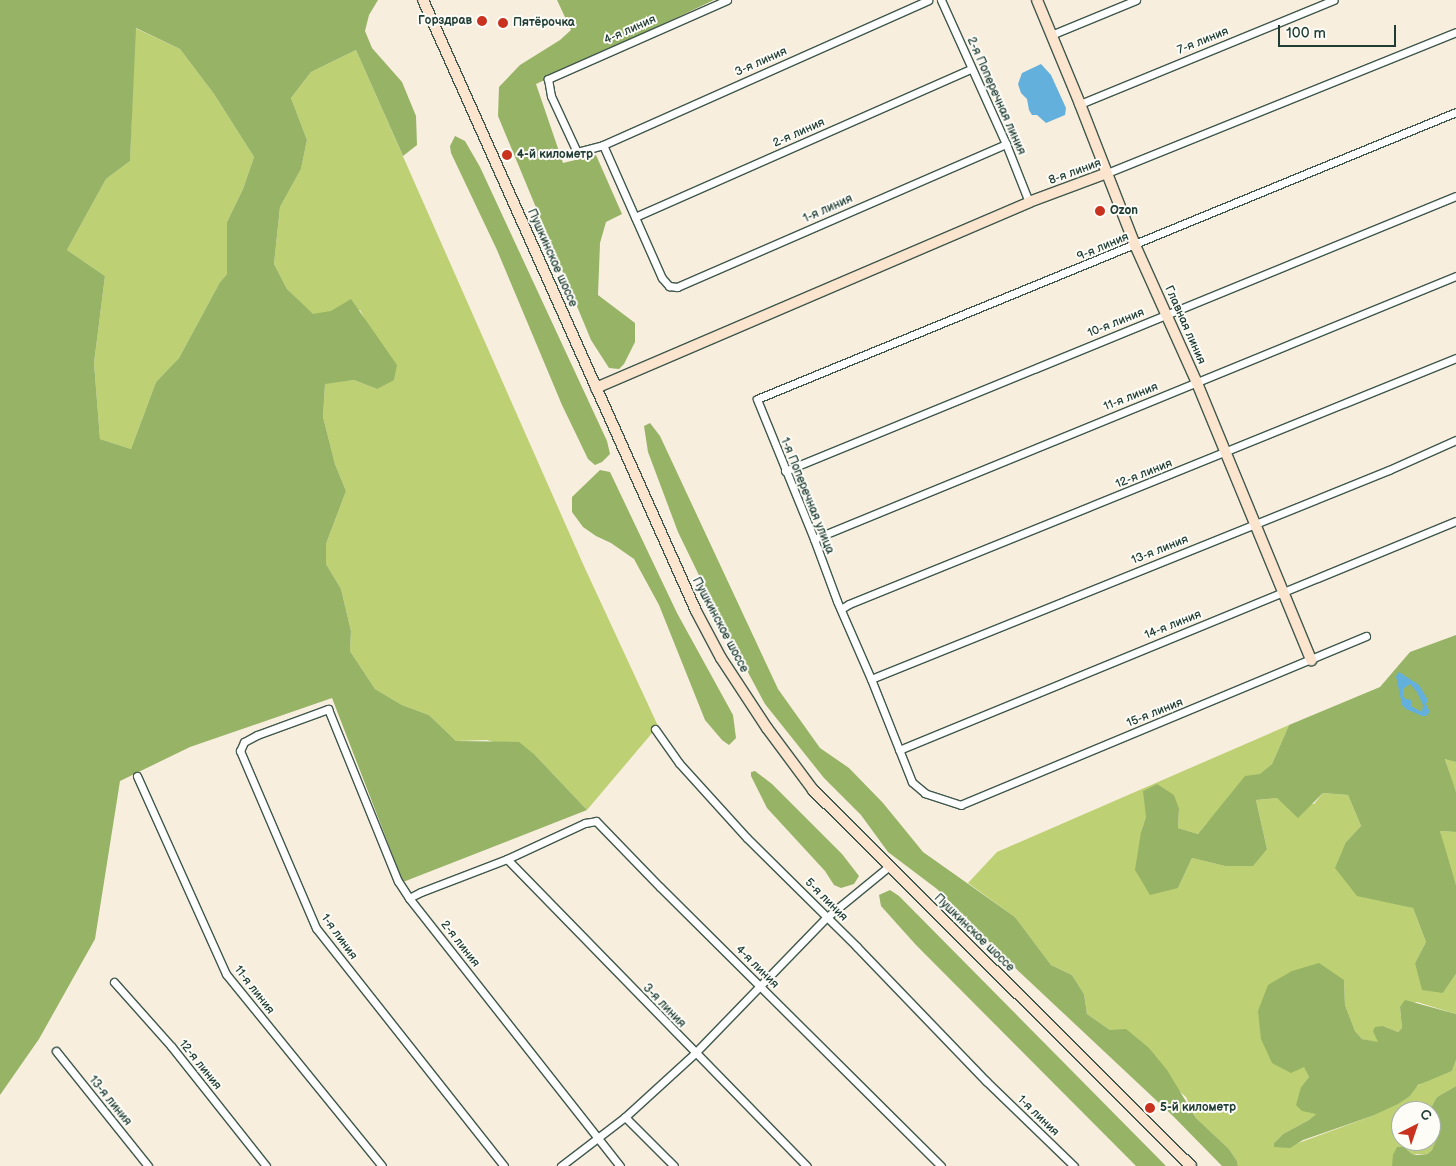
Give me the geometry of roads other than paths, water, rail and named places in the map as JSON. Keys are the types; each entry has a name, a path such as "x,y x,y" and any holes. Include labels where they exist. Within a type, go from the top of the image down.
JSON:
{"main road":[{"name":"Пушкинское шоссе","path":"423,0 684,585 721,658 767,728 813,790 888,867 1191,1166"},
{"name":"Главная линия","path":"1037,0 1135,245 1196,382 1311,660"},
{"name":"8-я линия","path":"596,388 1029,202 1107,173"}],"street":[{"name":"4-я линия","path":"548,86 548,79 728,0"},
{"name":"3-я линия","path":"548,86 577,152 603,145 928,0"},
{"name":"2-я Поперечная линия","path":"941,0 1006,144 1029,202"},
{"path":"1051,35 1136,0"},
{"name":"7-я линия","path":"1080,104 1334,0"},
{"name":"8-я линия","path":"1107,173 1456,32"},
{"name":"2-я линия","path":"635,217 971,69"},
{"name":"9-я линия","path":"757,399 1456,112"},
{"name":"1-я линия","path":"635,217 662,278 669,286 677,287 1006,144"},
{"path":"603,145 635,217"},
{"name":"10-я линия","path":"785,471 1456,196"},
{"name":"11-я линия","path":"814,539 1456,276"},
{"name":"12-я линия","path":"841,609 849,604 1456,358"},
{"name":"1-я Поперечная улица","path":"757,399 837,601 871,679 912,782 925,793 950,802"},
{"name":"13-я линия","path":"871,679 1456,440"},
{"name":"14-я линия","path":"899,750 1456,521"},
{"name":"15-я линия","path":"950,802 961,805 1366,636"},
{"name":"2-я линия","path":"328,709 398,880 409,898 620,1166"},
{"name":"1-я линия","path":"328,709 257,735 244,742 240,751 316,928 504,1166"},
{"name":"5-я линия","path":"655,729 679,763 713,801 986,1081"},
{"name":"11-я линия","path":"137,776 226,974 382,1166"},
{"name":"4-я линия","path":"507,859 585,823 596,822 941,1166"},
{"name":"3-я линия","path":"507,859 807,1166"},
{"path":"409,898 420,892 507,859"},
{"path":"561,1166 625,1117 695,1053 827,917 888,867"},
{"name":"12-я линия","path":"114,982 165,1039 266,1166"},
{"name":"13-я линия","path":"56,1051 148,1166"},
{"name":"1-я линия","path":"986,1081 1074,1166"},
{"path":"625,1117 674,1166"}],"water":[{"path":"1041,64 1051,75 1066,108 1065,115 1046,123 1037,115 1032,115 1027,99 1021,93 1018,84 1022,73"},
{"path":"1399,672 1419,685 1428,700 1426,704 1430,712 1426,716 1406,709 1402,705 1396,676","holes":["1410,684 1417,692 1423,705 1422,712 1411,706 1411,700 1403,696 1403,689"]}],"place":[{"name":"Горздрав","path":"482,21"},
{"name":"Пятёрочка","path":"503,23"},
{"name":"4-й километр","path":"507,155"},
{"name":"Ozon","path":"1100,211"},
{"name":"5-й километр","path":"1150,1108"}]}
